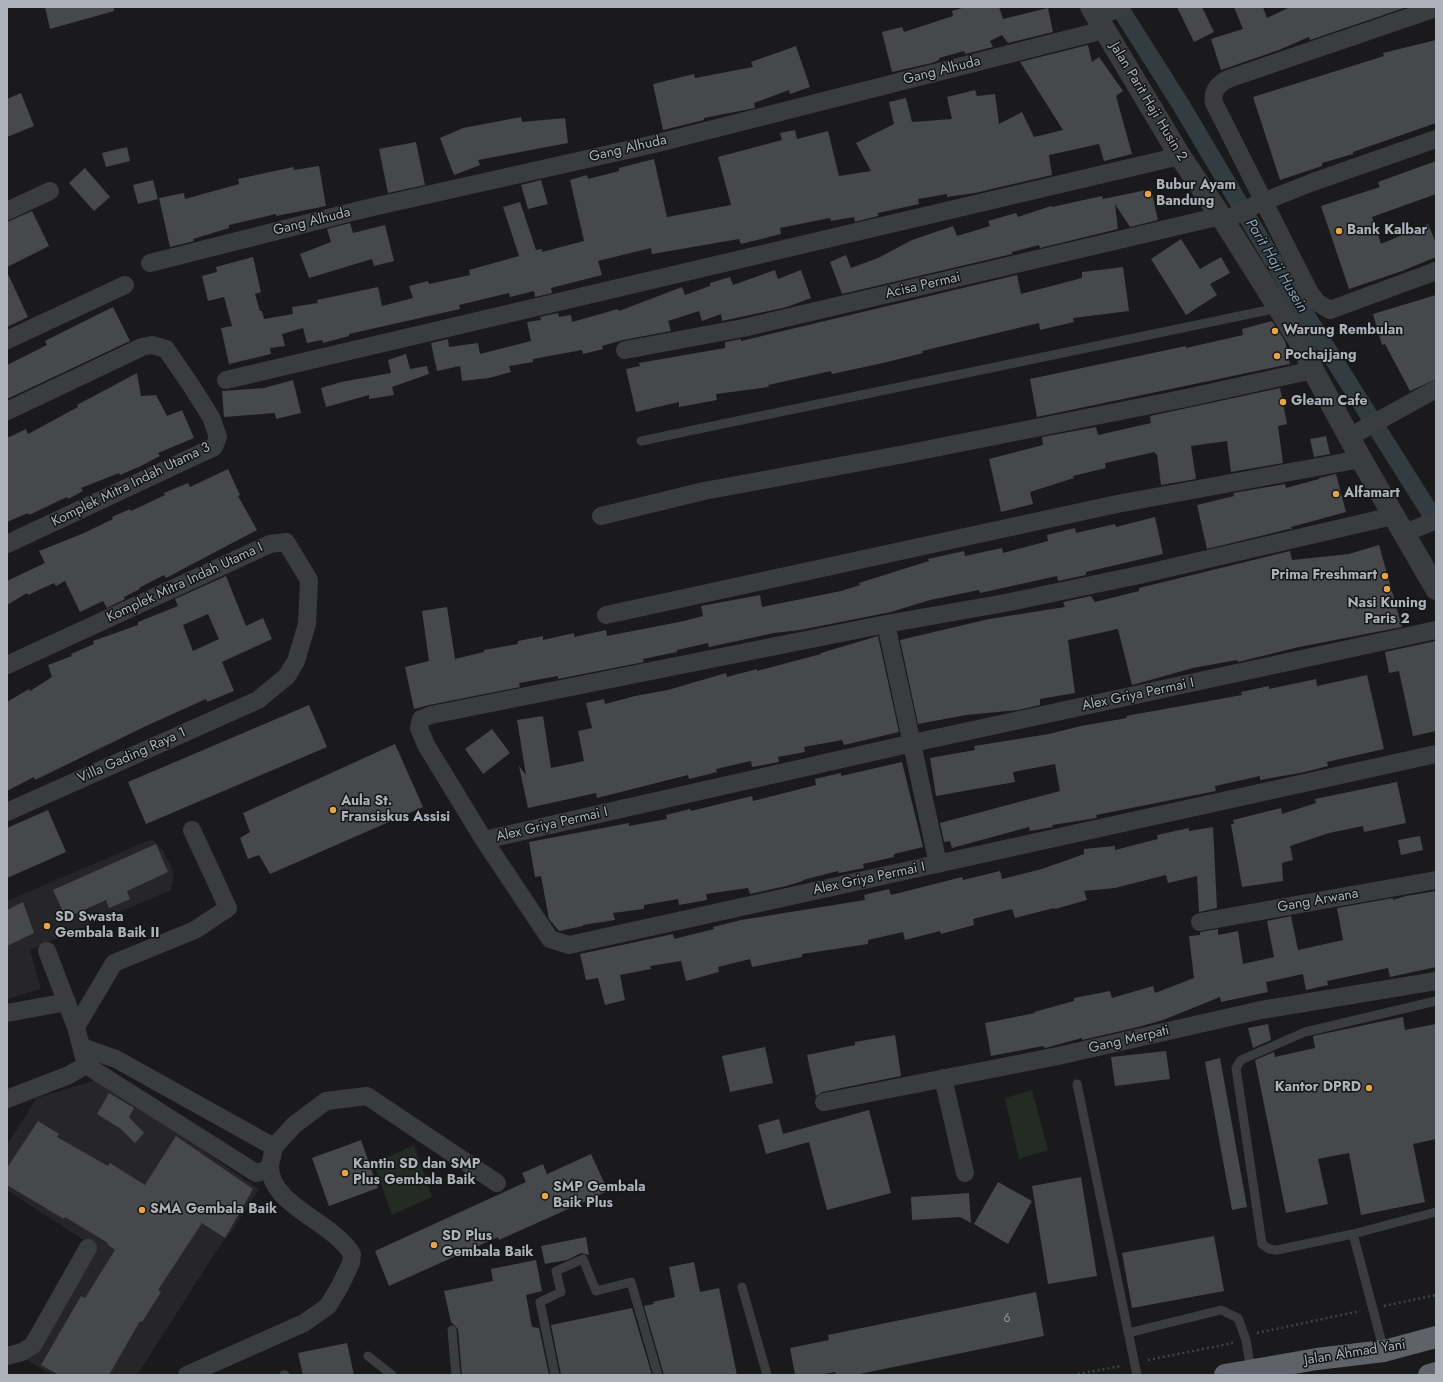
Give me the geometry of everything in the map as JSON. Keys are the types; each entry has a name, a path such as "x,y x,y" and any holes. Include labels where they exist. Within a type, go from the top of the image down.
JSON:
{"highway":[{"name":"Jalan Ahmad Yani","path":"1225,1375 1317,1359 1384,1351 1436,1337"},
{"path":"1429,1375 1436,1373"}],"street":[{"path":"1436,8 1228,78 1218,84 1213,94 1214,104 1259,203 1310,292 1318,303 1330,310 1436,271"},
{"name":"Jalan Parit Haji Husin 2","path":"1104,15 1180,156 1226,219 1278,308 1303,347 1312,370 1355,433 1361,459 1405,526 1436,589"},
{"name":"Gang Alhuda","path":"150,263 364,209 662,142 1104,15"},
{"name":"Acisa Permai","path":"625,350 743,328 1226,219 1259,203 1436,139"},
{"path":"226,380 1180,156"},
{"path":"7,211 50,192"},
{"path":"7,340 125,285"},
{"name":"Komplek Mitra Indah Utama 3","path":"7,412 142,347 152,345 166,349 207,411 218,437 214,448 7,544"},
{"path":"601,516 704,491 925,450 1178,399 1312,370"},
{"path":"1355,433 1436,389"},
{"path":"606,615 940,544 1117,504 1361,459"},
{"path":"484,840 426,745 419,728 421,719 439,714 886,624 1005,603 1139,575 1436,520"},
{"name":"Komplek Mitra Indah Utama I","path":"7,665 270,544 286,542 309,580 307,624 296,661 287,676 258,700"},
{"path":"886,624 938,864"},
{"name":"Alex Griya Permai I","path":"1436,630 913,743 484,840 550,939 569,945 1436,754"},
{"name":"Villa Gading Raya 1","path":"7,812 258,700"},
{"path":"76,1027 114,963 195,930 228,908 192,830"},
{"name":"Gang Arwana","path":"1200,922 1436,880"},
{"path":"47,951 76,1027 86,1065 256,1174 270,1169"},
{"name":"Gang Merpati","path":"824,1102 1058,1056 1261,1010 1436,981"},
{"path":"7,1013 67,1002"},
{"path":"82,1048 116,1059 274,1147"},
{"path":"7,1099 69,1075 86,1065"},
{"path":"943,1078 964,1174"},
{"path":"187,1375 304,1323 328,1306 351,1263 352,1254 339,1236 282,1196 276,1188 270,1169 274,1147 294,1125 326,1101 367,1096 497,1183"},
{"path":"7,1356 22,1352 33,1345 88,1248"}],"lane":[{"path":"641,441 1278,308"},
{"path":"1436,1001 1305,1032 1241,1060 1236,1068 1262,1244 1269,1249 1277,1250 1353,1234 1436,1213"},
{"path":"1077,1084 1137,1375"},
{"path":"1353,1234 1384,1351"},
{"path":"555,1375 540,1302 561,1292 556,1271 583,1259 596,1291 631,1282 658,1375"},
{"path":"742,1287 767,1375"},
{"path":"1128,1333 1221,1310 1238,1318 1246,1340 1251,1370"},
{"path":"452,1330 456,1375"},
{"path":"368,1356 392,1375"}],"shaded area":[{"name":"SD Swasta Gembala Baik II","path":"152,839 163,850 174,873 171,890 30,950 41,989 7,999 7,901"},
{"name":"SMA Gembala Baik","path":"99,1079 259,1189 232,1231 219,1247 139,1372 134,1375 52,1375 25,1359 96,1248 7,1190 7,1145 37,1098"},
{"path":"1032,1090 1048,1150 1019,1159 1005,1098"},
{"path":"414,1145 432,1197 392,1215 374,1164"}],"building":[{"path":"45,7 114,7 114,11 50,29"},
{"path":"965,7 999,7 1003,19 1048,8 1053,32 1008,43 1002,35 990,41 993,47 965,54 964,51 939,58 939,60 932,63 892,72 882,32 902,27 904,32 953,16 952,11"},
{"path":"1177,7 1202,7 1214,32 1194,42"},
{"path":"1234,7 1263,7 1267,18 1290,7 1404,8 1310,40 1309,37 1279,50 1221,70 1211,39 1243,29"},
{"path":"1436,40 1436,123 1353,152 1353,154 1322,163 1322,166 1280,180 1253,97 1384,56 1383,53"},
{"path":"1088,45 1092,62 1099,57 1123,91 1116,96 1132,154 1104,161 1099,144 1049,155 1052,175 975,193 947,197 947,194 918,199 919,204 878,213 878,216 855,222 854,217 831,221 830,218 780,228 781,234 741,244 739,239 652,254 651,248 598,261 602,275 551,288 552,293 535,297 534,291 510,297 509,293 459,305 460,309 349,334 349,336 323,343 322,340 307,343 303,328 282,334 285,346 270,348 271,354 229,364 221,328 232,326 224,297 208,301 202,276 217,272 216,267 253,257 261,292 255,294 264,319 293,314 292,307 318,303 317,300 378,287 382,306 413,298 409,286 428,281 429,284 470,275 469,270 519,256 503,207 520,202 536,250 542,249 542,252 584,241 570,180 587,175 588,179 619,171 619,168 654,159 667,217 731,205 718,157 782,140 780,133 795,130 797,139 828,131 839,176 871,171 856,143 894,124 889,102 906,98 912,122 952,119 947,97 975,90 977,96 995,94 999,124 1022,112 1034,137 1063,130 1020,62"},
{"path":"796,46 810,87 790,94 789,90 754,103 755,108 704,118 704,120 663,130 653,84 694,74 695,78 753,67 751,62"},
{"path":"21,93 34,126 7,137 7,99"},
{"path":"521,117 522,122 565,118 568,143 478,160 480,165 454,175 440,138 463,128"},
{"path":"416,142 425,185 388,193 379,149"},
{"path":"127,147 130,161 106,167 102,153"},
{"path":"1436,161 1436,194 1372,217 1381,244 1428,224 1436,243 1436,257 1402,271 1349,289 1321,206 1380,187 1378,182"},
{"path":"319,166 326,206 276,216 276,214 229,225 229,228 193,239 194,241 170,247 159,198 184,193 185,199 239,184 238,179 293,167 294,170"},
{"path":"85,168 110,197 94,211 69,183"},
{"path":"153,180 158,199 138,204 133,185"},
{"path":"541,180 548,204 528,209 521,185"},
{"path":"1151,189 1158,220 1130,227 1115,204 1118,229 1040,248 1039,245 1012,252 1012,254 842,294 830,262 846,255 851,268 878,258 912,240 953,226 957,236 990,226 988,221 1016,213 1018,217 1051,206 1102,196 1103,199"},
{"path":"32,211 49,246 7,267 7,222"},
{"path":"350,223 353,233 385,225 394,261 374,266 372,259 309,278 300,254 331,242 327,229"},
{"path":"1181,239 1200,269 1221,257 1230,273 1210,284 1217,295 1186,315 1151,259"},
{"path":"1123,267 1129,311 1073,318 1074,322 1040,330 1039,323 922,351 923,353 883,363 832,374 831,371 768,385 769,387 716,394 717,400 679,407 679,402 636,412 626,369 640,366 639,363 725,348 725,342 741,339 741,341 1017,275 1021,294 1082,278 1082,272"},
{"path":"775,270 778,279 801,270 811,298 787,307 722,321 721,314 702,321 699,311 668,321 671,331 623,340 602,346 603,349 583,354 582,350 533,359 533,362 509,366 511,372 489,378 462,381 460,366 437,371 431,343 448,339 449,347 478,343 480,354 531,341 527,322 541,320 540,317 558,313 559,317 571,315 572,322 618,309 619,311 682,287 685,295 710,286 710,283 730,277 733,285"},
{"path":"7,272 28,317 7,327"},
{"path":"1436,295 1436,379 1410,391 1385,344 1382,345 1373,314"},
{"path":"113,307 130,341 7,399 7,365 47,345 45,341"},
{"path":"1272,321 1285,341 1290,364 1037,417 1030,379 1186,346 1186,348 1243,335 1242,329"},
{"path":"406,354 410,369 427,366 429,374 392,387 394,395 369,399 369,395 326,407 321,388 341,382 391,373 388,360"},
{"path":"137,373 141,396 156,395 167,416 182,410 194,438 158,453 160,456 141,466 120,475 119,473 81,488 83,491 68,499 67,497 29,515 28,513 7,522 7,438 26,429 28,434 78,407 77,405"},
{"path":"293,380 301,413 276,419 275,413 224,417 222,391 264,388"},
{"path":"1280,388 1287,424 1278,426 1283,463 1231,472 1227,441 1191,446 1196,479 1161,485 1157,454 1155,454 1155,452 1105,463 1106,468 1073,476 1074,478 1030,492 1033,504 1001,512 989,459 1043,445 1042,437 1096,427 1098,435 1151,423 1150,416"},
{"path":"1326,436 1330,454 1314,457 1310,439"},
{"path":"228,469 240,495 238,496 257,530 166,578 164,575 139,588 140,589 124,597 125,599 107,608 103,601 80,612 65,581 56,586 54,583 28,595 27,593 7,605 7,581 45,563 39,551 84,533 113,519 112,517 130,509 131,511 165,495 164,493 188,483 190,487"},
{"path":"1336,474 1346,512 1291,527 1292,529 1207,549 1197,505 1234,496 1233,493 1285,484 1286,488"},
{"path":"1155,517 1163,554 1086,572 1086,575 1058,581 1057,576 980,593 979,590 930,600 891,612 800,630 774,633 709,647 708,643 677,650 677,652 643,659 644,662 558,679 558,676 519,683 520,687 414,709 405,667 429,661 422,611 447,607 455,659 484,652 484,650 518,644 518,641 543,636 543,640 574,633 574,637 606,630 607,636 684,621 703,616 701,606 760,595 762,607 841,591 860,585 859,583 929,561 928,559 964,551 965,556 1002,548 1003,553 1048,541 1047,535 1075,528 1076,533 1115,524 1116,527"},
{"path":"1379,545 1402,627 1299,647 1238,662 1237,660 1193,668 1132,685 1118,629 1068,640 1075,693 1040,699 1040,705 1018,710 966,715 918,724 900,640 989,619 1065,607 1063,602 1091,596 1095,602 1139,591 1139,588 1290,551 1292,560 1349,554"},
{"path":"226,576 246,626 263,618 272,639 222,662 234,691 207,702 206,699 146,726 35,780 34,777 7,791 7,702 29,689 30,691 52,677 48,665 72,656 71,654 94,644 93,641 138,625 138,622 178,606 175,599","holes":["208,614 219,639 193,651 183,625"]},
{"path":"878,636 899,732 844,745 842,740 804,747 805,752 778,757 779,762 752,767 751,761 716,769 717,772 689,779 688,775 597,798 596,793 528,808 519,766 526,775 517,720 543,716 551,768 584,761 578,731 592,728 586,703 604,699 605,704 635,696 668,690 726,673 727,677 757,669 757,671 821,654"},
{"path":"1436,641 1436,731 1413,736 1399,671 1389,673 1385,652"},
{"path":"1367,675 1384,749 1327,762 1328,766 1305,772 1260,780 1260,776 1215,786 1216,791 1096,815 1097,818 1052,825 1053,827 1030,831 1029,827 952,848 950,841 944,842 940,823 1060,791 1055,764 1013,772 1015,782 936,796 930,758 975,750 974,746 1049,734 1081,726 1127,718 1126,716 1242,695 1241,692 1269,686 1269,689 1316,679 1317,686"},
{"path":"309,705 327,747 146,824 128,782"},
{"path":"492,729 510,753 483,774 465,749"},
{"name":"Aula St. Fransiskus Assisi","path":"395,744 423,807 270,874 259,855 248,859 240,838 250,832 243,813"},
{"path":"902,762 923,847 894,854 894,857 863,864 864,868 839,873 838,871 786,886 750,894 748,888 706,894 707,900 679,905 678,899 644,905 644,909 613,913 615,920 583,925 559,931 549,919 541,876 535,877 529,842 629,823 629,826 667,819 666,815 690,809 691,811 752,796 753,801 816,785 815,779 841,773 841,776"},
{"path":"1397,782 1406,823 1364,832 1363,826 1329,833 1290,846 1293,860 1282,863 1283,881 1242,887 1231,824 1234,824 1233,820 1281,808 1282,814 1316,803 1315,799"},
{"path":"48,810 66,852 7,878 7,828"},
{"path":"1213,827 1217,908 1199,912 1197,876 1168,883 1166,875 1115,888 1084,891 1087,900 1015,918 1012,909 973,919 974,925 941,934 940,931 905,940 903,932 868,940 868,944 802,954 802,957 752,967 750,959 718,967 719,972 686,981 681,961 650,966 651,969 620,975 625,1000 605,1005 598,978 586,980 580,954 673,934 674,939 714,929 713,927 741,920 865,900 864,895 889,889 891,895 962,877 963,880 1000,871 1002,879 1042,869 1084,854 1084,849 1115,846 1115,850 1158,839 1157,835 1189,828 1189,831"},
{"path":"1420,836 1423,850 1401,855 1398,840"},
{"path":"156,844 168,872 127,891 130,899 109,908 106,900 66,918 53,890"},
{"path":"1436,891 1436,967 1390,977 1388,968 1327,981 1328,985 1306,990 1303,974 1266,982 1268,992 1221,1002 1220,997 1163,1020 1138,1027 1082,1040 1082,1038 1045,1048 1043,1046 991,1056 985,1023 1035,1013 1034,1012 1074,1001 1074,998 1110,991 1112,998 1153,986 1155,993 1194,978 1189,936 1200,935 1200,932 1218,929 1218,935 1238,931 1243,964 1274,957 1267,921 1291,916 1298,950 1343,940 1337,908 1393,898 1393,900 1406,896"},
{"path":"23,902 34,933 7,946 7,910"},
{"path":"1403,1017 1405,1030 1436,1024 1436,1139 1413,1144 1425,1202 1361,1215 1349,1153 1318,1159 1328,1204 1286,1213 1255,1060 1274,1052 1275,1057 1315,1048 1313,1036"},
{"path":"1268,1024 1271,1040 1253,1048 1248,1028"},
{"path":"895,1035 901,1076 822,1092 816,1096 807,1055 855,1045 855,1042"},
{"path":"765,1047 773,1083 730,1092 722,1056"},
{"path":"1166,1051 1170,1079 1115,1086 1111,1057"},
{"path":"1220,1058 1247,1207 1232,1210 1205,1062"},
{"path":"109,1093 134,1108 129,1117 144,1133 135,1143 121,1129 97,1114"},
{"path":"869,1110 891,1193 827,1210 809,1142 766,1154 758,1125 779,1119 783,1134"},
{"name":"SMA Gembala Baik","path":"38,1121 59,1134 57,1137 108,1166 110,1163 145,1185 176,1136 253,1189 225,1238 202,1223 158,1290 161,1292 142,1322 140,1321 109,1375 59,1375 41,1365 81,1296 85,1298 115,1250 107,1244 108,1243 65,1217 64,1219 7,1185 7,1168"},
{"name":"Kantin SD dan SMP Plus Gembala Baik","path":"361,1140 378,1188 329,1206 312,1158"},
{"path":"591,1154 608,1191 499,1240 498,1237 389,1286 375,1251 526,1182 522,1173 543,1164 547,1174"},
{"path":"1081,1177 1097,1276 1048,1284 1032,1186"},
{"path":"998,1182 1032,1201 1008,1244 974,1224"},
{"path":"969,1193 971,1223 960,1217 912,1220 911,1197"},
{"path":"1214,1236 1224,1291 1132,1308 1122,1253"},
{"path":"586,1237 589,1255 581,1253 567,1260 545,1264 541,1246"},
{"path":"536,1260 542,1291 526,1295 532,1327 539,1328 549,1375 462,1375 458,1329 451,1322 444,1291 493,1281 491,1269"},
{"path":"694,1262 700,1292 719,1288 737,1375 664,1375 644,1306 654,1304 653,1302 675,1297 669,1267"},
{"path":"1036,1292 1044,1336 855,1375 836,1375 835,1372 819,1375 795,1375 790,1348 829,1340 828,1335"},
{"path":"632,1308 652,1375 561,1375 551,1325"},
{"path":"347,1343 354,1375 303,1375 298,1353"}],"waterway":[{"name":"Parit Haji Husein","path":"1119,7 1181,105 1297,301 1436,522"}],"place":[{"name":"Bubur Ayam Bandung","path":"1148,194"},
{"name":"Bank Kalbar","path":"1339,231"},
{"name":"Warung Rembulan","path":"1275,331"},
{"name":"Pochajjang","path":"1277,356"},
{"name":"Gleam Cafe","path":"1283,402"},
{"name":"Alfamart","path":"1336,494"},
{"name":"Prima Freshmart","path":"1385,576"},
{"name":"Nasi Kuning Paris 2","path":"1387,589"},
{"name":"Aula St. Fransiskus Assisi","path":"333,810"},
{"name":"SD Swasta Gembala Baik II","path":"47,926"},
{"name":"Kantor DPRD","path":"1369,1088"},
{"name":"Kantin SD dan SMP Plus Gembala Baik","path":"345,1173"},
{"name":"SMP Gembala Baik Plus","path":"545,1196"},
{"name":"SMA Gembala Baik","path":"142,1210"},
{"name":"SD Plus Gembala Baik","path":"434,1245"}]}
